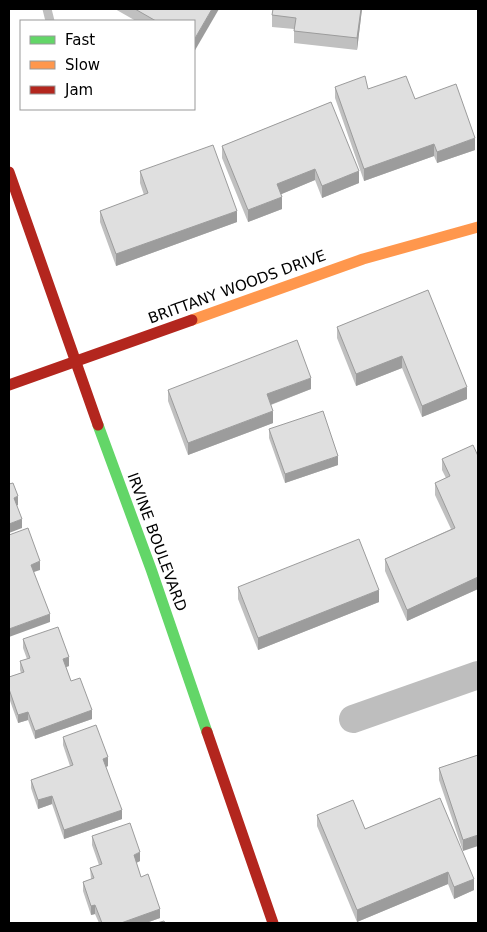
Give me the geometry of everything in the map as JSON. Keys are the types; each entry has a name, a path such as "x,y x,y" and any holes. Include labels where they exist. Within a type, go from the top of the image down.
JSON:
{"main road":[{"name":"IRVINE BOULEVARD","path":"9,172 75,361 151,569 273,923"},
{"name":"BRITTANY WOODS DRIVE","path":"9,385 363,259 478,229"}],"street":[{"path":"353,719 478,675"}],"building":[{"path":"135,9 212,9 195,38 195,20 154,20"},
{"path":"273,9 361,9 357,38 294,31 296,18 272,15"},
{"path":"365,76 368,89 406,76 415,99 456,84 475,138 437,152 434,144 364,169 335,87"},
{"path":"331,102 359,171 322,186 315,169 277,184 282,197 248,210 222,146"},
{"path":"213,145 237,211 116,254 100,211 148,193 140,171"},
{"path":"428,290 467,387 422,406 402,356 356,374 337,327"},
{"path":"297,340 311,378 267,394 273,411 188,443 168,390"},
{"path":"323,411 338,456 285,474 269,429"},
{"path":"473,445 478,456 478,577 407,610 385,559 455,528 435,483 450,476 442,459"},
{"path":"13,483 18,496 14,498 22,519 9,524 9,484"},
{"path":"28,528 40,561 31,565 50,614 9,629 9,535"},
{"path":"359,539 379,590 258,638 238,587"},
{"path":"58,627 69,657 63,659 71,681 80,678 92,710 35,731 28,712 18,715 9,689 9,677 24,672 20,661 30,658 23,639"},
{"path":"96,725 108,757 103,759 122,810 64,830 52,796 38,800 31,780 73,765 63,737"},
{"path":"478,755 478,835 463,840 439,768"},
{"path":"440,798 474,879 454,887 448,872 357,910 317,815 353,800 365,829"},
{"path":"130,823 140,852 134,855 141,877 148,874 160,909 121,923 102,923 95,905 91,906 83,882 94,878 90,868 102,864 92,836"}],"waterway":[{"path":"47,9 50,20"}],"traffic: fast":[{"path":"98,425 151,569 207,732"}],"traffic: slow":[{"path":"192,320 363,259 478,227"}],"traffic: jam":[{"path":"9,172 98,425"},
{"path":"9,385 192,320"},
{"path":"207,732 273,923"}]}
